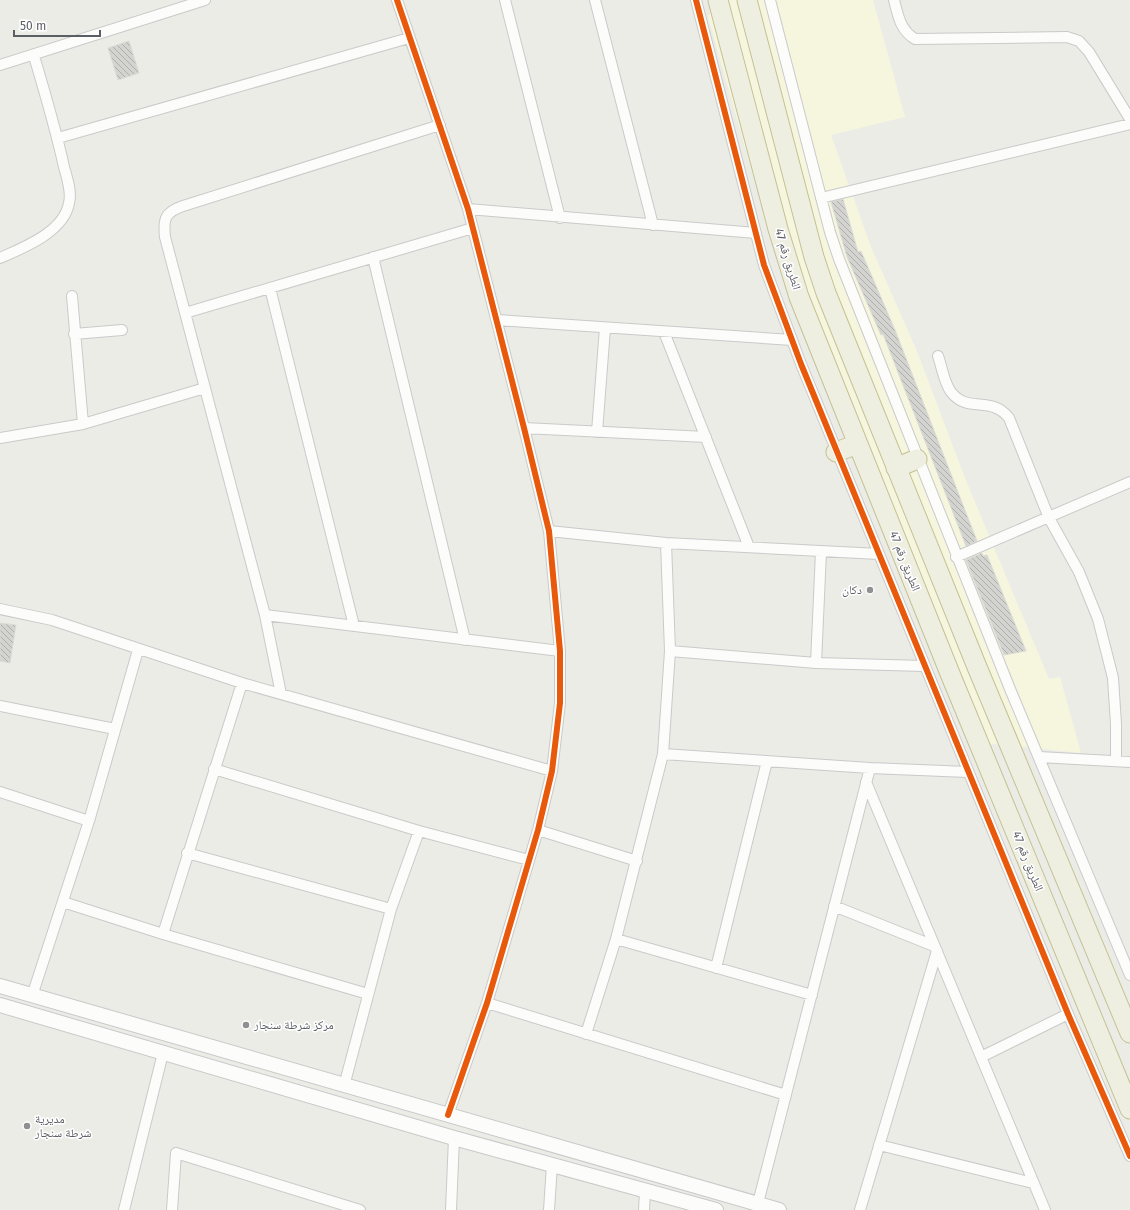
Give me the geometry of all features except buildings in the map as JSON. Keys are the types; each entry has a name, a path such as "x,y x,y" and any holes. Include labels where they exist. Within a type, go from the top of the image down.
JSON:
{"highway":[{"name":"الطريق رقم 47","path":"718,0 788,263 858,444 951,676 1130,1109"},
{"path":"747,0 816,264 834,314 977,667 1130,1033"},
{"path":"746,106 773,98"},
{"path":"836,452 858,444"},
{"path":"896,468 917,459"},
{"path":"1092,1016 1118,1005"}],"street":[{"path":"0,66 205,0"},
{"path":"397,0 468,209 497,320 549,532 560,651 560,703 552,771 538,830 487,1003 448,1115"},
{"path":"505,0 560,218"},
{"path":"596,0 653,225"},
{"path":"696,0 764,265 792,340 836,452 1068,1014 1130,1156"},
{"path":"770,0 821,198 839,259 956,557 1130,975"},
{"path":"894,0 903,29 907,35 915,39 1067,37 1079,41 1089,52 1130,119"},
{"path":"58,138 409,38"},
{"path":"0,258 38,240 54,227 66,212 69,203 70,192 58,138 34,56"},
{"path":"821,198 1130,124"},
{"path":"280,694 265,615 165,237 165,218 172,209 440,125"},
{"path":"468,209 560,218 756,233"},
{"path":"185,313 473,228"},
{"path":"373,257 465,640"},
{"path":"270,288 354,626"},
{"path":"72,296 74,334 83,424"},
{"path":"497,320 792,340"},
{"path":"596,432 604,328"},
{"path":"74,334 122,330"},
{"path":"664,332 749,547"},
{"path":"938,356 950,391 958,399 970,404 991,405 1002,410 1009,418 1049,518 1079,572 1098,620 1113,678 1116,724 1116,761"},
{"path":"0,438 83,424 205,388"},
{"path":"524,428 706,437"},
{"path":"956,557 1130,482"},
{"path":"549,532 666,543 879,554"},
{"path":"586,1034 616,939 663,754 670,651 666,543"},
{"path":"816,663 821,552"},
{"path":"0,609 52,620 138,650 242,683 552,771"},
{"path":"265,615 560,651"},
{"path":"32,996 89,821 138,650"},
{"path":"670,651 816,663 924,666"},
{"path":"163,934 242,683"},
{"path":"0,706 115,729"},
{"path":"663,754 870,768 968,772"},
{"path":"1039,757 1130,762"},
{"path":"716,968 767,761"},
{"path":"758,1203 870,768"},
{"path":"214,769 419,831 529,860"},
{"path":"866,782 1045,1210"},
{"path":"0,792 89,821"},
{"path":"538,830 637,861"},
{"path":"344,1086 391,909 419,831"},
{"path":"188,852 391,909"},
{"path":"62,902 163,934 368,994"},
{"path":"834,906 936,948"},
{"path":"616,939 812,995"},
{"path":"860,1210 936,948"},
{"path":"0,986 779,1210"},
{"path":"487,1003 786,1095"},
{"path":"0,1005 454,1138 716,1210"},
{"path":"981,1057 1068,1014"},
{"path":"124,1210 162,1053"},
{"path":"451,1210 454,1138"},
{"path":"879,1145 1033,1183"},
{"path":"172,1210 176,1153 360,1210"},
{"path":"549,1210 552,1165"},
{"path":"644,1210 645,1191"}],"shaded area":[{"path":"726,0 873,0 905,117 831,135 871,247 916,349 967,483 1049,679 1060,677 1081,753 976,742 813,354 773,247 708,16"}],"cycle path":[{"path":"397,0 468,209 524,428 549,531 560,651 560,703 552,771 538,830 487,1003 448,1115"},
{"path":"696,0 764,265 801,364 1068,1014 1130,1156"}],"place":[{"name":"دكان","path":"870,590"},
{"name":"مركز شرطة سنجار","path":"246,1025"},
{"name":"مديرية شرطة سنجار","path":"27,1126"}]}
